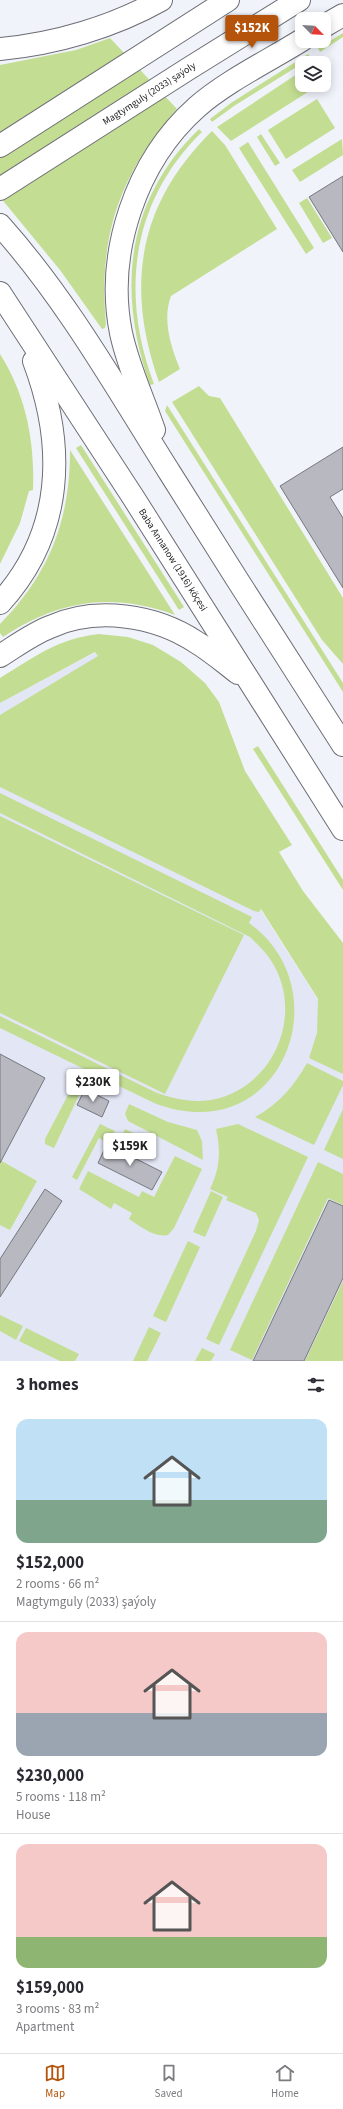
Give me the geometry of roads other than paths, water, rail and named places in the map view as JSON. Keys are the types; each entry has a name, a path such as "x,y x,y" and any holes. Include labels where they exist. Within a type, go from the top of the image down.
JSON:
{"main road":[{"path":"0,49 54,40 114,24 162,0"},
{"path":"0,146 228,0"},
{"name":"Magtymguly (2033) şaýoly","path":"0,189 299,0"},
{"path":"331,22 343,14"},
{"path":"169,472 132,374 121,333 117,301 116,273 124,229 140,188 151,167 163,147 192,112 216,93 295,44"},
{"path":"0,225 60,301 112,378 169,472 343,745"},
{"name":"Baba Annanow (1916) köçesi","path":"0,293 133,497 343,829"},
{"path":"0,603 20,579 39,546 51,504 54,473 52,417 46,391 19,320"},
{"path":"0,656 37,633 64,622 83,618 123,617 155,623 182,634 196,642 248,680"}]}
